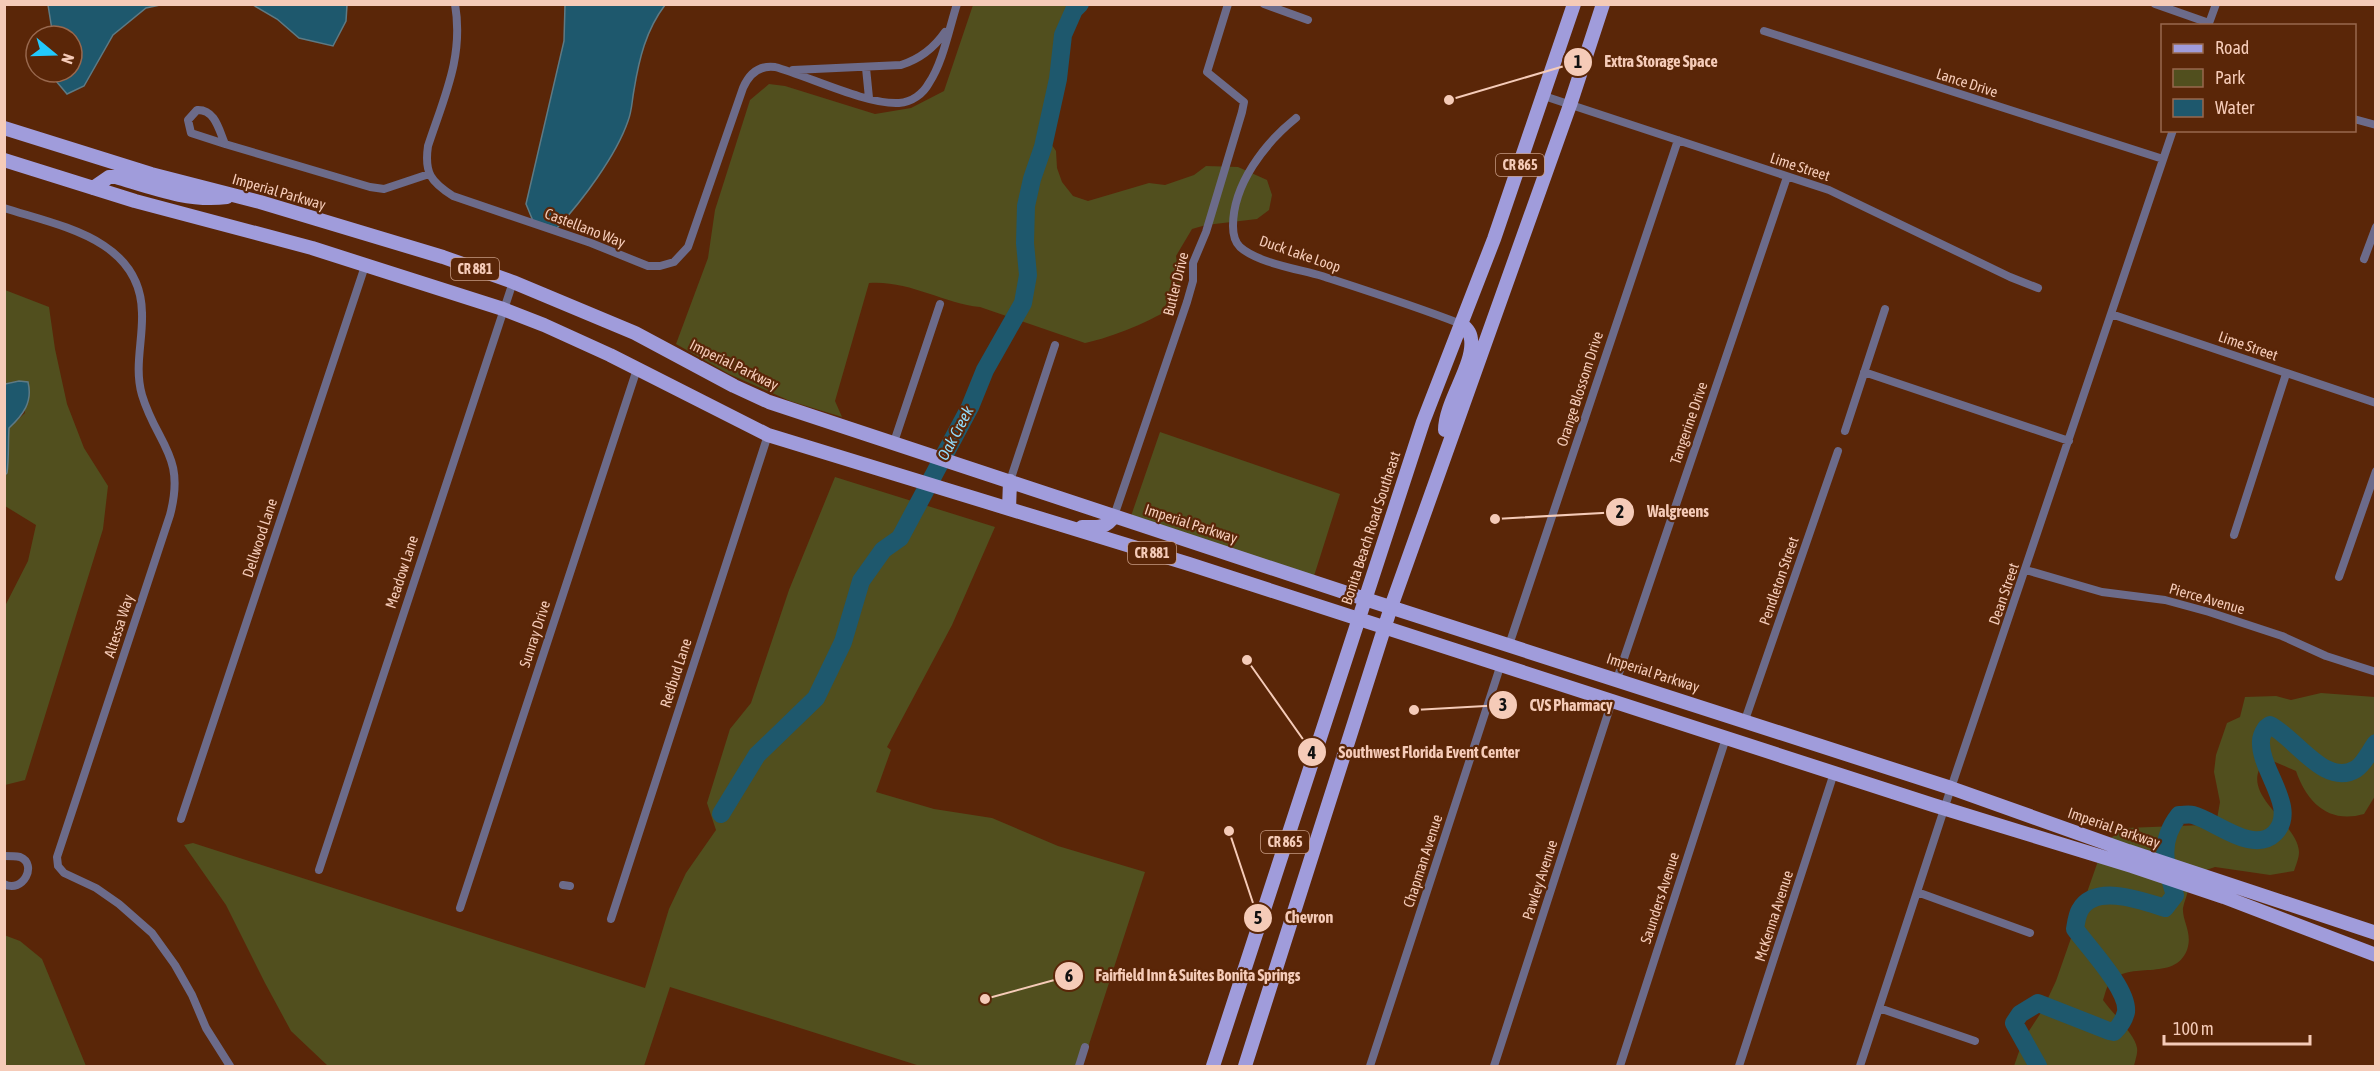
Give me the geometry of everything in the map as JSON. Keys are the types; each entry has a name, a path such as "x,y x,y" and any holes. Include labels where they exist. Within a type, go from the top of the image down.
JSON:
{"main road":[{"name":"Bonita Beach Road Southeast","path":"1213,1066 1423,422 1494,239 1574,4"},
{"name":"CR 865","path":"1245,1066 1384,627 1570,105 1603,4"},
{"name":"Imperial Parkway","path":"4,128 151,174 235,196 443,257 513,282 635,333 760,398 1365,599 1951,788 2128,851 2376,933"},
{"name":"Imperial Parkway","path":"4,160 181,214 291,242 503,309 554,329 768,435 1068,527 1501,664 1834,773 2132,866 2224,897 2376,955"},
{"path":"93,188 109,177 116,177 188,197 208,199 235,196"},
{"path":"1446,449 1445,424 1471,350 1468,330 1461,324"},
{"path":"1008,509 1010,481"},
{"path":"1068,527 1101,527 1109,524 1114,516"}],"street":[{"path":"225,144 209,113 197,110 190,116 188,124 191,133 225,144 377,188 392,187 429,174 426,161 428,146 455,62 459,41 455,4"},
{"name":"Castellano Way","path":"429,174 438,187 453,196 591,243 641,265 654,267 667,265 679,258 691,240 750,75 762,68 774,67 870,98 900,103 920,94 934,74 957,4"},
{"name":"Butler Drive","path":"1114,516 1187,302 1193,281 1193,262 1206,232 1242,112 1244,102 1206,72 1228,4"},
{"path":"1264,4 1308,20"},
{"path":"2155,4 2209,24 2216,4"},
{"name":"Castellano Way","path":"787,70 893,66 915,59 936,43 951,21"},
{"name":"Lance Drive","path":"1764,31 2163,159"},
{"path":"866,68 870,98"},
{"name":"Lime Street","path":"1544,96 1844,196 2010,277 2038,288"},
{"name":"Duck Lake Loop","path":"1296,118 1268,146 1245,180 1233,215 1236,241 1241,248 1265,260 1389,298 1461,324"},
{"path":"2356,119 2376,125"},
{"name":"Dean Street","path":"1860,1066 1944,808 2172,132"},
{"name":"Orange Blossom Drive","path":"1509,645 1678,140"},
{"name":"Tangerine Drive","path":"1617,679 1787,177"},
{"name":"Altessa Way","path":"4,208 98,240 122,260 132,274 139,290 142,310 137,376 146,406 171,456 176,485 170,515 57,857 58,866 64,873 96,888 152,933 175,965 192,995 206,1028 230,1066"},
{"path":"2364,259 2376,227"},
{"name":"Dellwood Lane","path":"181,819 365,266"},
{"name":"Meadow Lane","path":"319,870 513,282"},
{"path":"894,442 940,304"},
{"path":"1845,431 1885,309"},
{"name":"Lime Street","path":"2111,314 2376,404"},
{"path":"1010,481 1055,345"},
{"name":"Sunray Drive","path":"460,908 637,369"},
{"path":"1863,372 2069,441"},
{"path":"2234,535 2286,374"},
{"name":"Redbud Lane","path":"611,919 768,435"},
{"name":"Pendleton Street","path":"1745,720 1838,451"},
{"path":"2339,577 2376,471"},
{"name":"Pierce Avenue","path":"2026,570 2102,592 2147,597 2186,605 2282,636 2326,656 2376,672"},
{"name":"Chapman Avenue","path":"1370,1066 1501,664"},
{"name":"Pawley Avenue","path":"1494,1066 1612,701"},
{"name":"Saunders Avenue","path":"1620,1066 1726,738"},
{"name":"McKenna Avenue","path":"1739,1066 1834,773"},
{"path":"4,855 20,858 28,866 28,872 26,879 20,885 10,887 4,884"},
{"path":"1917,892 2030,933"},
{"path":"1879,1008 1975,1041"},
{"path":"1078,1066 1085,1047"}],"green space":[{"path":"973,5 1084,5 1075,18 1062,56 1046,122 1047,138 1056,151 1057,168 1062,182 1073,196 1088,201 1149,183 1165,185 1194,175 1206,166 1238,167 1267,180 1272,195 1269,210 1257,219 1206,225 1192,229 1176,256 1181,291 1176,305 1132,328 1085,343 980,307 966,305 912,288 869,283 835,401 842,417 790,401 729,374 676,344 708,258 715,210 750,100 769,84 785,86 875,114 911,108 944,91"},
{"path":"5,290 49,307 67,404 84,448 108,486 103,529 25,780 5,785 4,608 28,561 36,525 5,506 9,428 25,413 19,381 5,384"},
{"path":"1160,432 1340,494 1314,576 1131,516"},
{"path":"835,477 995,527 952,625 887,747 891,750 876,792 934,809 992,818 1058,846 1145,872 1082,1066 920,1066 670,987 644,1066 328,1066 291,1031 226,905 184,845 193,843 645,988 669,909 686,873 716,830 707,803 730,729 751,703 789,590"},
{"path":"2321,693 2375,697 2375,796 2364,814 2340,816 2330,813 2321,808 2306,793 2296,771 2268,759 2260,769 2257,781 2266,802 2297,842 2299,854 2294,871 2270,875 2215,867 2203,871 2109,839 2126,828 2203,825 2217,819 2220,802 2214,772 2216,755 2227,723 2240,717 2245,697 2276,696 2291,700"},
{"path":"2098,861 2188,890 2183,908 2189,938 2187,950 2181,960 2172,966 2128,972 2118,976 2108,987 2103,1000 2135,1042 2137,1052 2134,1066 2014,1066 2023,1040 2042,1011 2056,981"},
{"path":"4,935 20,941 42,959 86,1066 5,1066"}],"water":[{"path":"48,4 160,5 146,8 113,35 84,86 67,94 59,84 84,84 84,24 51,24"},
{"path":"253,5 347,5 346,21 333,46 299,38 277,19"},
{"path":"565,5 665,5 644,45 630,113 623,135 597,178 557,228 533,221 526,204 564,41"},
{"path":"28,382 29,396 26,408 9,428 8,467 5,475 5,384"}],"waterway":[{"name":"Oak Creek","path":"721,814 757,755 816,698 843,642 861,581 883,550 900,538 970,407 985,370 1023,303 1028,275 1025,243 1026,206 1043,147 1058,79 1063,35 1074,10 1080,4"},
{"path":"2038,1066 2014,1023 2020,1014 2038,1003 2114,1032 2122,1023 2126,1012 2125,1003 2115,981 2075,929 2079,912 2087,902 2097,897 2120,896 2165,908 2175,895 2166,864 2166,844 2172,825 2179,815 2193,815 2202,818 2245,839 2266,839 2275,833 2281,823 2283,812 2262,752 2261,739 2266,728 2270,725 2280,731 2311,759 2333,772 2344,773 2359,767 2376,743"}],"place":[{"name":"Extra Storage Space","path":"1449,100"},
{"name":"Walgreens","path":"1495,519"},
{"name":"Southwest Florida Event Center","path":"1247,660"},
{"name":"CVS Pharmacy","path":"1414,710"},
{"name":"Chevron","path":"1229,831"},
{"name":"Fairfield Inn & Suites Bonita Springs","path":"985,999"}]}
